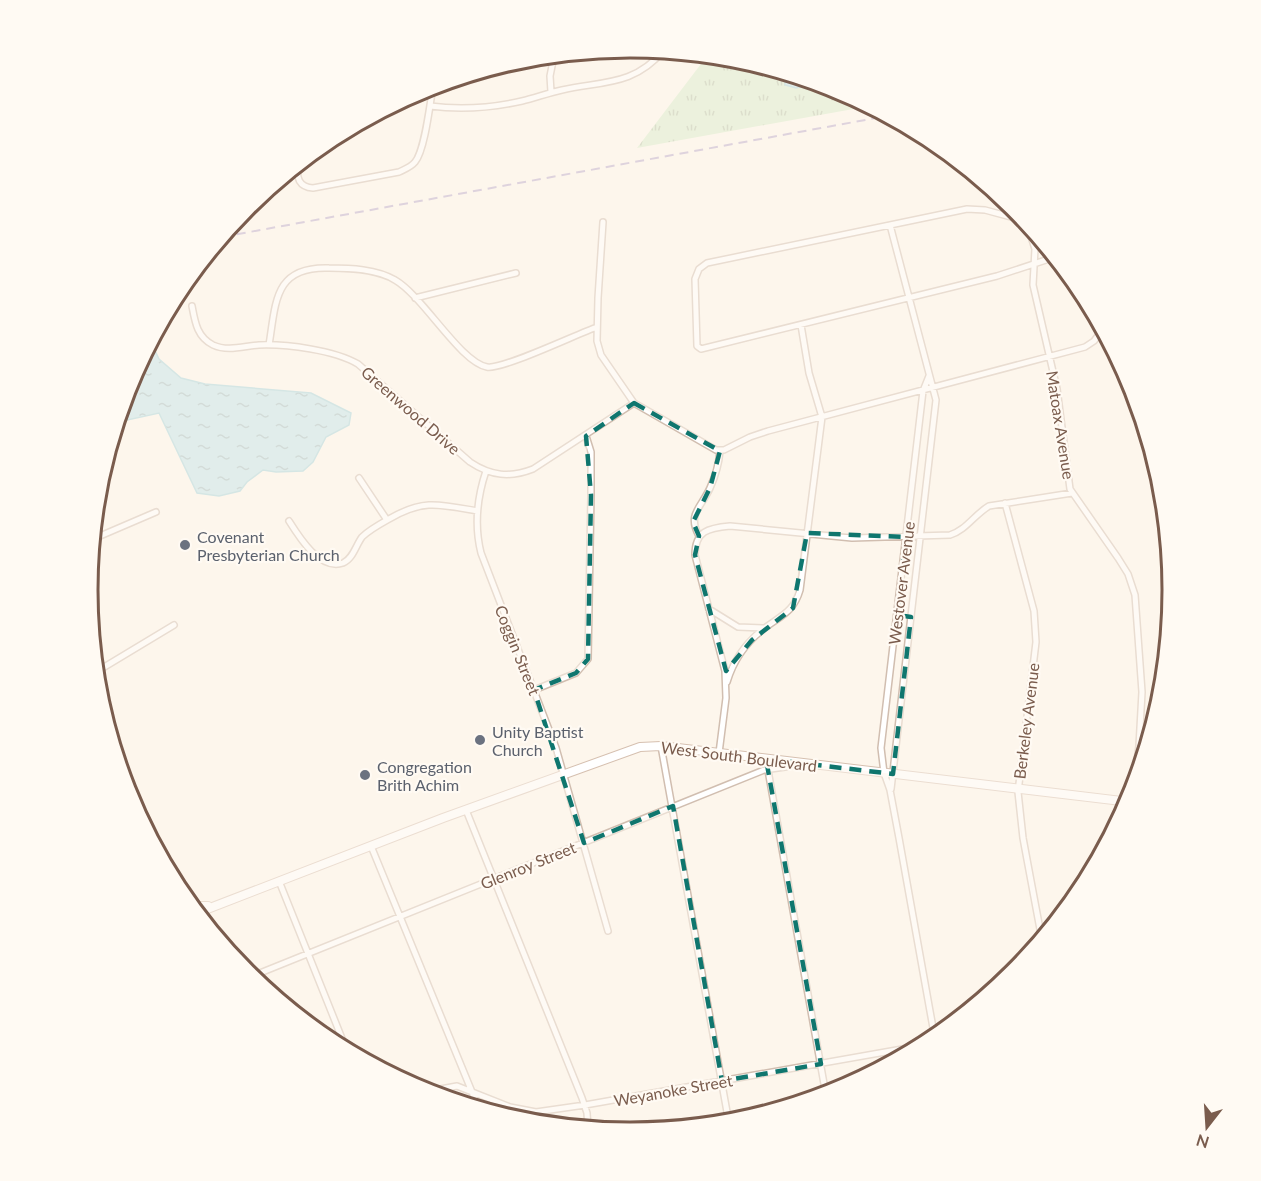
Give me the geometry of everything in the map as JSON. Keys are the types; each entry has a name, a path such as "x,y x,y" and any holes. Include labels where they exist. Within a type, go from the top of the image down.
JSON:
{"street":[{"path":"430,106 451,109 491,106 525,100 551,92 616,81 632,76 655,59"},
{"path":"551,92 552,65"},
{"path":"297,176 308,188 399,172 416,161 421,151 431,97"},
{"path":"1009,216 985,210 967,209 704,265 696,274 695,279 696,338 699,348 997,276 1047,260"},
{"path":"603,222 597,327 597,341 601,355 634,403 720,451 750,437 1050,357 1090,344 1097,336"},
{"name":"Westover Avenue","path":"888,774 911,617 936,400 890,225"},
{"name":"Matoax Avenue","path":"1033,244 1033,285 1057,389 1068,481 1072,493 1128,574 1136,595 1142,692 1139,745"},
{"path":"269,345 280,288 289,277 306,269 330,268 381,274 401,284 475,363 489,368 502,366 597,327"},
{"path":"415,298 516,273"},
{"name":"Greenwood Drive","path":"192,306 198,331 214,345 228,349 269,345 333,353 350,359 471,462 486,471"},
{"path":"726,686 740,655 752,640 793,608 797,599 822,417 809,373 801,325"},
{"name":"Westover Avenue","path":"929,376 923,391 881,748 888,774 933,1028"},
{"path":"486,471 501,475 526,472 586,436 634,403"},
{"path":"534,690 576,673 585,664 589,653 591,452 586,436"},
{"path":"699,536 693,522 695,512 711,488 720,451"},
{"path":"915,465 929,467"},
{"name":"Coggin Street","path":"486,471 477,511 477,531 481,554 556,748 608,931"},
{"path":"359,478 387,520"},
{"path":"719,753 726,686 723,660 695,555 699,536 712,529 730,526 852,538 950,536 966,526 988,506 1072,493"},
{"name":"Berkeley Avenue","path":"1005,503 1034,611 1036,642 1018,789 1023,838 1041,928"},
{"path":"289,521 311,551 335,563 348,560 365,535 408,508 442,505 477,511"},
{"path":"102,535 156,512"},
{"path":"709,609 738,627 765,628"},
{"path":"897,615 911,617"},
{"path":"104,667 174,625"},
{"path":"662,747 727,1113"},
{"name":"West South Boulevard","path":"205,910 634,748 662,747 719,753 1119,801"},
{"path":"766,759 824,1086"},
{"name":"Glenroy Street","path":"260,972 768,769 809,764"},
{"path":"466,810 585,1105 587,1120"},
{"path":"371,846 474,1099"},
{"path":"279,881 341,1037"},
{"path":"202,906 216,905"},
{"name":"Weyanoke Street","path":"442,1088 457,1086 522,1110 536,1112 898,1050"}],"highlighted area":[{"path":"634,403 720,451 710,488 693,522 699,536 695,555 726,671 752,640 793,608 807,533 906,537 897,615 911,617 893,774 766,759 821,1064 722,1081 673,806 584,843 534,690 576,673 588,659 591,495 586,436"}],"green space":[{"path":"701,63 768,77 802,87 856,109 637,148"}],"water":[{"path":"785,82 801,87 796,88 785,85"},
{"path":"155,351 159,359 181,378 205,384 311,393 351,413 349,425 326,437 313,462 303,471 263,470 247,482 240,491 219,496 197,493 159,413 127,420"}],"railway":[{"path":"236,234 875,118"}],"place":[{"name":"Covenant Presbyterian Church","path":"185,545"},
{"name":"Unity Baptist Church","path":"480,740"},
{"name":"Congregation Brith Achim","path":"365,775"}]}
